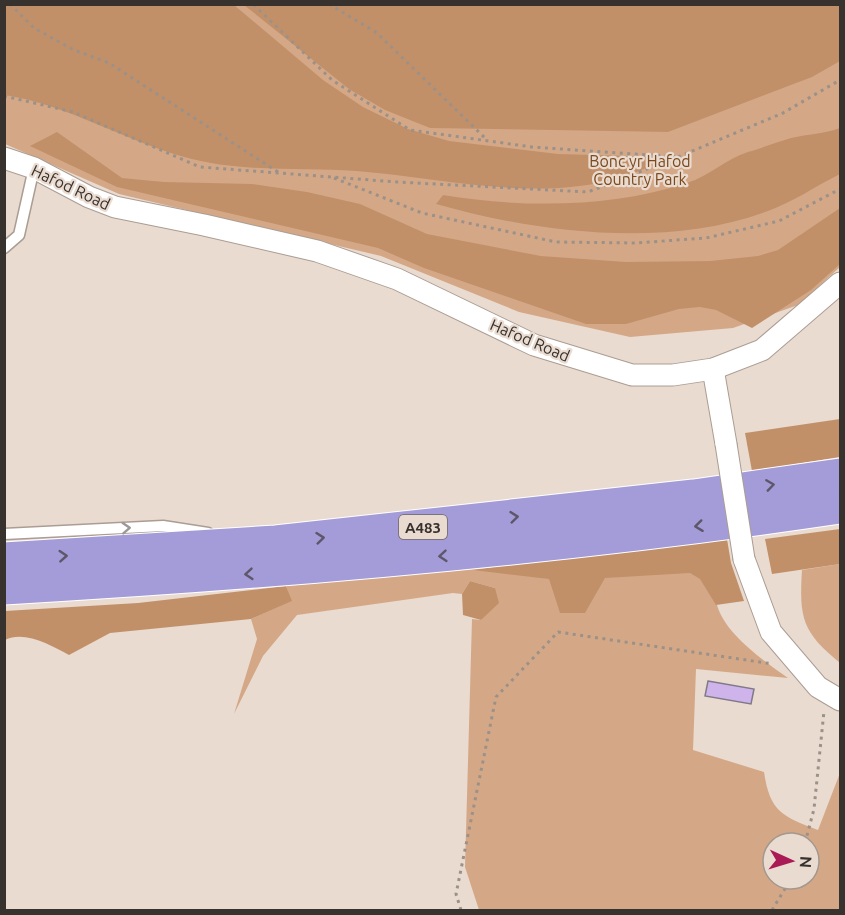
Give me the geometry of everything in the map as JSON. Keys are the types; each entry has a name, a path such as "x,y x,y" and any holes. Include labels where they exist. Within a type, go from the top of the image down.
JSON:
{"highway":[{"name":"A483","path":"4,559 276,542 683,498 840,475"},
{"name":"A483","path":"4,588 234,575 528,548 840,507"}],"street":[{"name":"Hafod Road","path":"4,158 34,168 89,197 115,207 317,251 377,272 534,345 632,375 673,375 713,369 762,350 840,283"},
{"path":"713,369 744,559 771,632 818,687 833,696"}],"lane":[{"path":"4,248 19,235 34,168"},
{"path":"4,534 163,526 276,542"}],"path":[{"path":"10,4 34,28 74,50 109,63 280,173"},
{"path":"253,4 332,80 410,130 532,147 678,157"},
{"path":"328,4 377,33 487,140"},
{"path":"4,96 72,112 200,166 330,177 588,192 783,113 840,80"},
{"path":"330,177 422,213 567,242 635,243 706,238 779,221 840,189"},
{"path":"461,910 456,894 496,697 558,632 803,669"},
{"path":"808,831 833,696"},
{"path":"772,910 784,891"}],"green space":[{"name":"Bonc yr Hafod Country Park","path":"5,5 840,5 840,267 798,305 733,328 630,337 519,312 381,256 119,194 5,144"},
{"path":"711,554 716,599 721,616 746,646 788,678 696,669 693,750 764,772 770,796 780,811 795,821 818,830 840,773 840,910 479,910 465,867 472,619 481,620 495,588 470,581 462,594 453,593 297,615 263,656 234,714 257,639 251,619 291,601 286,586 520,563 476,569"},
{"path":"840,564 840,663 810,633 803,612 801,587 802,570"}],"shaded area":[{"path":"4,5 234,5 323,80 363,107 408,129 449,141 558,154 667,157 631,174 594,184 555,188 515,188 356,171 248,167 205,162 161,150 51,107 5,95"},
{"path":"244,5 840,5 840,61 812,77 668,132 430,128 385,110 349,89"},
{"path":"840,128 840,174 768,211 729,223 687,230 602,233 517,223 436,204 443,195 534,204 628,197 687,183 740,155 780,141"},
{"path":"57,132 122,178 164,182 252,184 307,192 360,204 427,234 541,256 626,262 710,261 758,256 778,250 840,208 840,264 811,290 752,328 716,310 700,307 679,309 626,324 586,324 424,268 378,248 117,187 30,146"},
{"path":"840,419 840,457 752,471 745,433"},
{"path":"840,529 840,564 772,574 765,539"},
{"path":"726,533 731,563 744,601 716,605 700,579 690,573 605,578 585,613 560,613 549,579 473,570"},
{"path":"470,581 495,588 499,603 481,620 463,615 462,594"},
{"path":"286,586 292,601 251,619 110,633 69,655 46,643 29,638 12,637 5,640 5,611 138,603"}],"building":[{"path":"708,681 754,689 751,704 705,696"}]}
